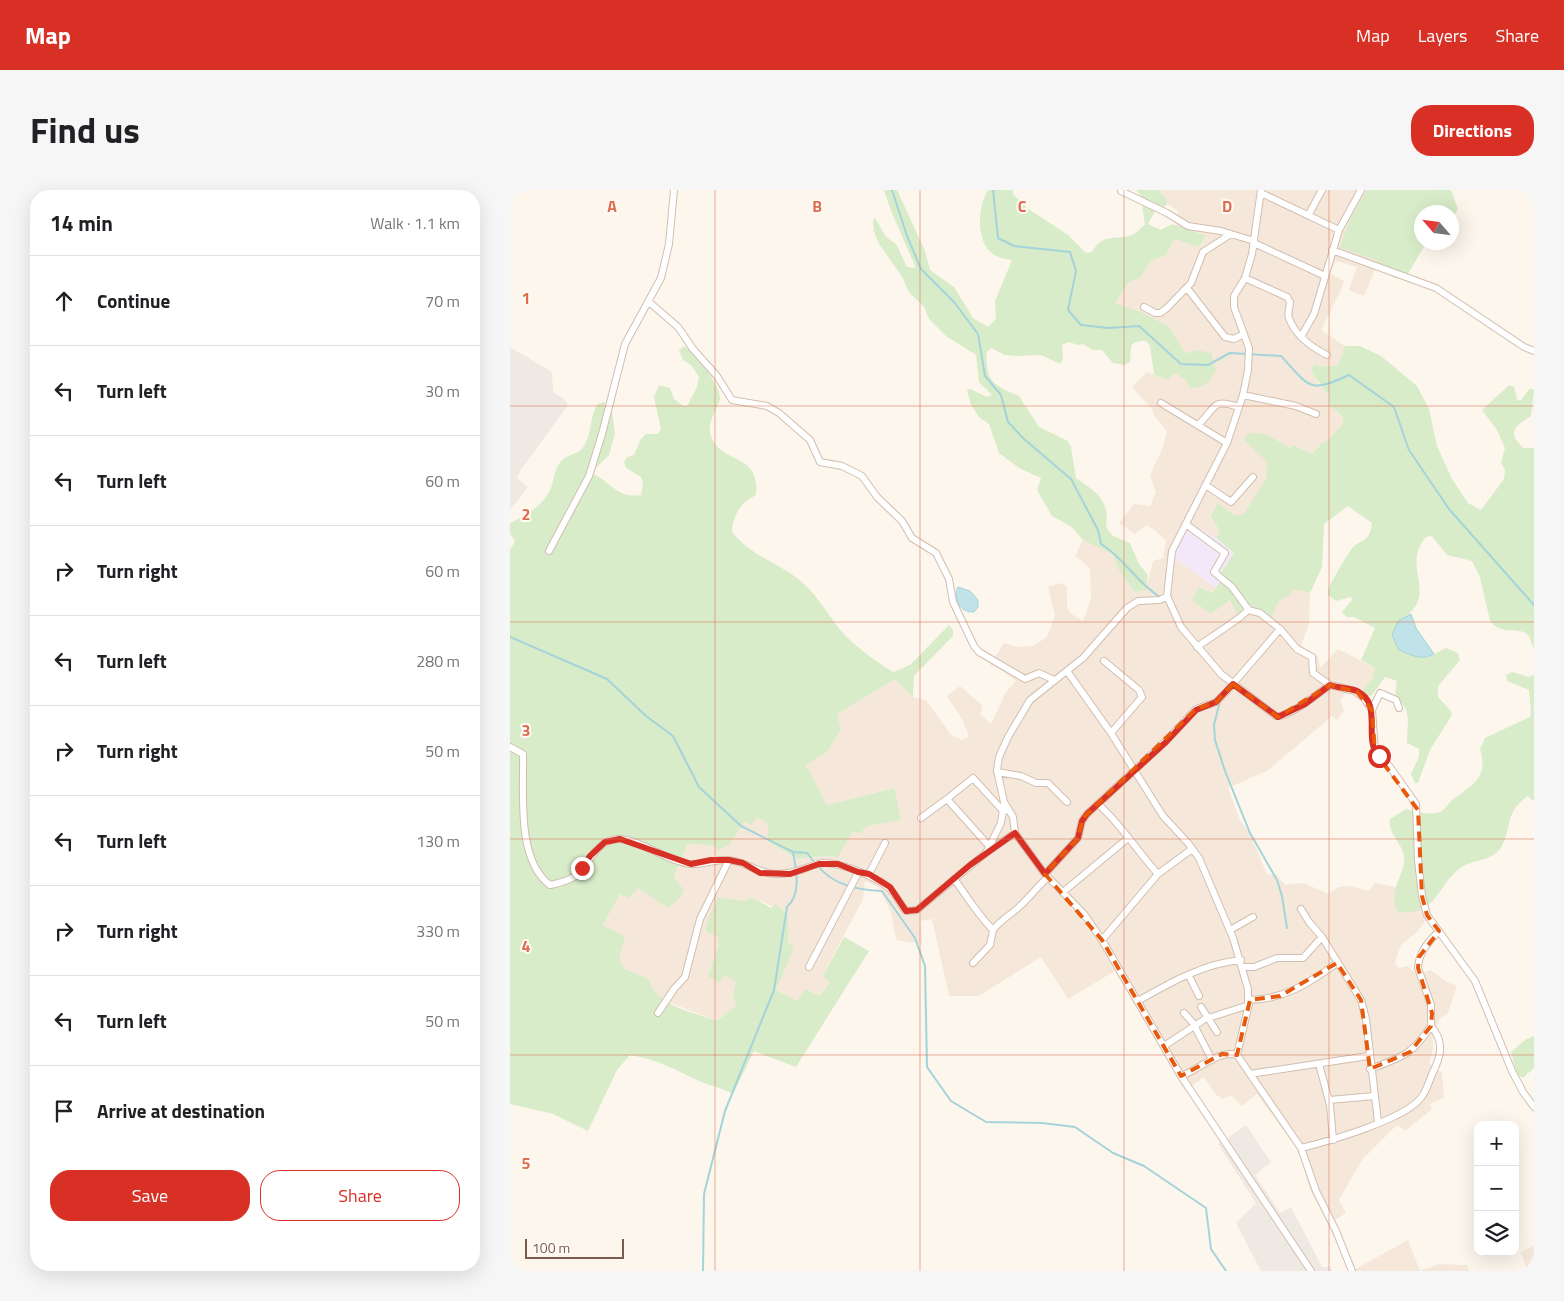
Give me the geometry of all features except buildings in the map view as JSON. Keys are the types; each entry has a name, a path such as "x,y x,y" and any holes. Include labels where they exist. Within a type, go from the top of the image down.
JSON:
{"street":[{"path":"549,551 589,476 625,344 649,302 666,263 674,190"},
{"path":"1309,214 1322,190"},
{"path":"1302,335 1314,314 1339,230 1361,190"},
{"path":"1121,191 1167,213 1188,226 1231,234 1254,242 1325,276"},
{"path":"1327,686 1305,704 1278,717 1233,684 1197,647 1175,617 1165,598 1171,555 1227,443 1243,395 1249,360 1249,348 1244,334 1238,325 1234,307 1234,296 1245,278 1254,242 1261,191 1339,230"},
{"path":"1144,307 1160,313 1187,288 1195,276 1203,252 1231,234"},
{"path":"1332,250 1436,288 1524,347 1534,351"},
{"path":"1245,278 1287,297 1290,302 1289,318 1298,333 1302,335 1309,346 1326,355"},
{"path":"1187,288 1225,337 1234,340 1244,334"},
{"path":"649,302 678,326 693,349 717,376 732,400 767,406 779,413 810,440 820,462 842,466 862,476 877,497 902,521 912,538 936,553 949,579 953,602 979,652 1024,679 1038,674 1054,680"},
{"path":"1243,395 1296,406 1316,414"},
{"path":"1199,424 1218,403 1223,402 1239,407"},
{"path":"1162,403 1199,424 1204,430 1227,443"},
{"path":"1207,486 1231,502 1253,477"},
{"path":"1187,525 1225,553 1214,572 1232,588 1248,610 1260,613 1280,629 1298,649 1310,655 1313,673 1327,686 1359,693 1372,710"},
{"path":"986,853 998,831 1004,812 1004,802 997,772 1001,752 1019,716 1030,700 1083,658 1127,608 1138,601 1165,598"},
{"path":"1197,647 1248,610"},
{"path":"973,963 990,945 993,930 997,924 1022,905 1078,838 1083,818 1196,710 1216,702 1280,629"},
{"path":"1104,661 1139,690 1142,697 1111,732"},
{"path":"1067,672 1111,732 1164,816 1198,858 1230,930 1242,963 1248,989 1249,1002 1237,1054 1301,1148 1310,1178 1336,1231 1352,1271"},
{"path":"1399,708 1396,700 1380,693 1372,710 1375,752 1390,767 1416,804 1422,896 1427,915 1475,981 1512,1070 1523,1092 1534,1107"},
{"path":"510,747 522,754 527,843 532,864 539,877 550,885 564,883 575,876 590,856 605,842 620,839 691,864 711,860 729,860 743,863 760,873 790,874 816,865 838,864 869,874 890,887 906,911 917,910 986,853 1015,833"},
{"path":"997,772 1021,776 1036,783 1048,783 1066,802"},
{"path":"921,818 973,778 1004,812"},
{"path":"947,799 990,847"},
{"path":"1004,802 1013,817 1015,833 1047,875 1084,914 1102,940 1181,1076 1311,1271"},
{"path":"1098,804 1116,819 1127,839 1158,874"},
{"path":"1063,892 1127,839"},
{"path":"869,874 885,843"},
{"path":"1102,940 1158,874 1192,849"},
{"path":"658,1013 674,989 685,977 700,919 729,860"},
{"path":"810,967 858,872"},
{"path":"954,879 971,900 986,924 993,930"},
{"path":"1301,909 1322,937 1361,1000 1366,1019 1368,1056 1378,1122"},
{"path":"1230,930 1253,917"},
{"path":"1370,1069 1410,1052 1417,1046 1431,1026 1431,1005 1420,974 1418,961 1421,952 1439,931"},
{"path":"1138,1001 1188,976 1224,962 1242,963 1254,967 1277,958 1303,958 1322,937"},
{"path":"1164,1046 1194,1025 1210,1017 1249,1002 1280,996 1303,985 1337,962"},
{"path":"1188,976 1199,996"},
{"path":"1201,1007 1210,1017 1217,1032"},
{"path":"1184,1013 1194,1025 1212,1060"},
{"path":"1301,1148 1333,1140 1409,1110 1428,1087 1441,1055 1435,1031 1431,1026"},
{"path":"1181,1076 1198,1070 1212,1060 1227,1053 1237,1054"},
{"path":"1250,1074 1368,1056"},
{"path":"1319,1064 1329,1100 1333,1140"},
{"path":"1329,1100 1374,1096"}],"highlighted area":[{"path":"1233,684 1278,717 1330,685 1357,692 1372,710 1375,752 1418,810 1422,896 1427,915 1439,931 1419,957 1418,968 1432,1013 1431,1026 1410,1052 1370,1069 1361,1000 1337,963 1280,996 1250,1000 1237,1055 1222,1054 1181,1076 1102,940 1045,874 1078,838 1083,818 1196,709 1216,702"}],"shaded area":[{"path":"1158,190 1367,190 1352,215 1339,246 1379,261 1364,296 1349,290 1357,267 1336,261 1330,273 1344,281 1321,330 1345,346 1338,365 1325,367 1314,364 1316,380 1329,397 1328,404 1343,417 1343,423 1329,441 1322,443 1312,454 1295,445 1290,448 1266,434 1244,440 1267,462 1266,479 1258,494 1244,514 1235,517 1218,503 1220,531 1216,538 1191,524 1176,559 1216,588 1211,593 1226,601 1275,605 1292,589 1310,593 1309,624 1301,645 1318,656 1320,668 1338,649 1375,668 1373,678 1363,690 1351,687 1340,700 1344,711 1337,720 1332,716 1267,771 1228,788 1240,820 1249,832 1267,874 1277,875 1285,885 1304,883 1328,894 1339,887 1350,886 1369,891 1375,883 1396,887 1394,904 1424,908 1429,917 1416,933 1403,943 1395,963 1399,968 1407,966 1417,974 1431,970 1447,982 1457,986 1448,1013 1440,1018 1433,1035 1433,1049 1429,1063 1442,1073 1444,1098 1430,1104 1432,1109 1405,1131 1397,1125 1362,1160 1339,1200 1346,1213 1329,1224 1310,1190 1298,1150 1257,1094 1242,1106 1231,1095 1223,1099 1216,1095 1204,1077 1185,1091 1115,971 1068,999 1041,957 979,996 949,996 932,919 921,921 922,944 896,940 891,912 878,887 865,881 863,899 823,975 830,982 820,996 797,1001 776,990 794,948 788,942 788,914 752,897 744,901 718,897 719,943 708,976 725,975 736,982 733,993 737,1006 717,1021 658,998 650,986 649,979 624,969 603,925 620,894 638,887 668,908 674,879 687,844 730,844 744,822 757,817 768,824 768,842 798,859 823,856 838,857 852,831 900,820 893,788 827,805 806,765 827,752 841,730 837,714 895,679 913,697 926,700 951,735 962,740 969,736 963,721 947,696 960,686 983,706 980,714 991,724 1006,692 1016,681 998,668 990,665 1004,643 1018,647 1033,646 1047,637 1055,615 1048,587 1061,583 1067,587 1067,606 1070,613 1083,621 1091,599 1090,568 1075,556 1083,540 1109,550 1113,554 1118,569 1135,592 1146,589 1153,561 1163,558 1166,541 1156,531 1146,525 1135,534 1119,523 1134,504 1150,506 1156,492 1150,475 1163,447 1167,431 1154,416 1153,410 1132,387 1147,372 1168,380 1173,373 1187,380 1198,350 1185,353 1169,326 1141,312 1115,303 1129,282 1141,277 1151,261 1166,255 1174,239 1199,247 1206,237 1176,226 1178,211 1167,204 1166,198"},
{"path":"510,347 552,372 553,392 565,400 568,405 520,471 517,478 528,487 510,510"},
{"path":"1191,524 1216,538 1234,553 1220,574 1223,580 1216,588 1172,556"},
{"path":"1246,1125 1271,1162 1255,1175 1280,1213 1291,1207 1322,1267 1331,1267 1332,1271 1261,1271 1236,1223 1256,1203 1218,1144"},
{"path":"1408,1240 1420,1271 1352,1271"},
{"path":"1534,1246 1534,1271 1527,1271 1521,1252"},
{"path":"1439,1264 1467,1265 1469,1271 1420,1271"}],"green space":[{"path":"884,190 897,190 925,251 930,270 954,287 973,318 988,327 996,319 995,301 1012,260 995,255 987,248 983,241 980,214 988,190 1013,190 1013,194 1027,208 1068,235 1086,253 1092,252 1105,239 1132,235 1145,225 1141,196 1136,190 1158,190 1166,198 1167,204 1159,212 1155,211 1148,224 1161,230 1172,224 1206,236 1199,247 1174,239 1166,255 1151,261 1141,277 1129,282 1115,303 1141,312 1169,326 1185,353 1198,350 1211,353 1216,370 1203,386 1190,388 1186,380 1174,373 1168,380 1154,375 1150,346 1146,341 1135,342 1131,346 1130,362 1124,365 1113,363 1102,350 1093,350 1083,344 1079,345 1068,342 1062,345 1063,359 1060,364 1041,355 1005,355 991,348 987,352 988,370 993,381 1003,389 1019,396 1039,427 1068,441 1071,447 1076,478 1095,492 1104,503 1107,517 1106,527 1113,536 1130,543 1139,564 1148,575 1146,590 1135,592 1118,569 1113,554 1083,540 1072,527 1052,516 1037,490 1041,478 1019,468 999,453 989,424 979,417 971,405 967,390 970,389 987,397 992,395 979,382 976,355 946,336 929,319 924,307 909,292 901,275 879,244 874,232 873,220 875,218 886,237 896,244 907,267 916,268"},
{"path":"1367,190 1451,190 1457,205 1414,205 1414,250 1422,250 1405,279 1395,278 1376,268 1378,261 1339,247 1352,215"},
{"path":"684,346 694,355 717,386 720,399 712,417 710,426 711,436 716,445 723,451 747,465 756,481 756,495 750,498 738,510 734,520 732,532 740,541 803,583 852,642 893,672 910,665 949,625 953,630 953,636 914,676 913,697 895,679 837,714 841,730 827,752 806,765 827,805 894,788 901,820 868,826 860,833 852,832 838,857 823,856 798,859 768,842 768,824 757,817 752,825 744,822 730,844 719,850 711,845 687,844 674,878 684,890 680,898 668,908 638,888 629,898 620,894 603,925 625,937 619,958 624,969 649,979 659,996 667,1002 717,1021 736,1006 733,993 736,982 725,975 719,983 708,976 719,943 718,937 705,931 718,897 744,901 752,897 771,908 776,904 788,915 788,942 794,948 776,990 797,1001 805,989 820,996 830,982 823,976 844,937 869,951 796,1067 754,1051 733,1094 673,1068 630,1055 617,1070 588,1131 553,1114 510,1104 510,550 515,541 510,534 510,523 529,513 546,498 560,463 565,458 582,449 588,437 595,409 598,404 604,402 612,411 615,434 609,455 595,469 593,474 620,492 633,496 641,495 643,483 641,477 626,468 624,462 627,457 634,455 641,439 646,434 658,434 661,429 654,397 659,385 670,388 674,399 683,406 687,406 697,387 699,377 691,365 683,360 679,350"},
{"path":"1345,346 1360,346 1381,356 1417,386 1429,409 1437,446 1452,479 1468,503 1481,510 1504,479 1505,470 1501,462 1505,448 1497,430 1482,410 1509,385 1514,387 1517,399 1520,401 1530,388 1534,390 1531,416 1520,423 1514,434 1523,448 1534,448 1534,649 1529,637 1524,632 1505,630 1495,626 1490,621 1480,577 1472,561 1447,555 1432,536 1426,537 1419,548 1417,559 1420,592 1418,602 1411,612 1398,621 1427,658 1446,648 1458,653 1460,660 1438,686 1438,697 1452,715 1430,750 1418,783 1415,783 1411,774 1419,757 1419,749 1407,743 1408,717 1401,702 1395,696 1397,681 1385,677 1372,695 1367,697 1363,690 1373,678 1375,668 1361,660 1375,628 1354,617 1347,617 1342,612 1352,600 1351,597 1336,601 1328,595 1328,589 1342,564 1354,546 1369,535 1372,523 1348,506 1324,524 1322,567 1310,593 1292,589 1290,596 1282,599 1277,604 1272,618 1249,604 1237,614 1230,600 1211,614 1192,600 1199,587 1212,593 1222,580 1220,574 1234,553 1216,538 1220,531 1211,516 1218,503 1235,516 1244,514 1266,479 1267,462 1244,440 1248,433 1266,434 1290,448 1294,445 1312,454 1322,443 1329,440 1343,423 1343,417 1328,404 1329,397 1311,371 1314,364 1325,367 1338,365"},
{"path":"1512,672 1529,677 1534,675 1534,801 1527,796 1515,808 1503,844 1496,853 1469,863 1459,869 1451,876 1434,899 1421,910 1397,912 1394,896 1403,868 1404,855 1390,828 1390,819 1406,809 1428,813 1442,811 1451,801 1477,780 1482,767 1480,749 1485,738 1530,717 1529,690 1507,681 1506,675"},
{"path":"1534,1036 1534,1068 1523,1078 1517,1074 1511,1052 1525,1040"}],"water":[{"path":"958,587 970,591 978,600 978,607 974,612 965,610 959,604 956,596"},
{"path":"1411,614 1416,628 1434,654 1421,657 1399,650 1392,635 1398,621"}],"waterway":[{"path":"892,190 907,236 921,269 954,302 978,334 985,376 1001,395 1008,422 1024,439 1071,479 1098,530 1101,544 1117,556 1144,585 1160,597"},
{"path":"993,190 998,238 1014,246 1070,252 1076,271 1068,310 1081,325 1108,328 1139,326 1181,364 1208,365 1230,353 1281,356 1304,381 1310,384 1317,386 1349,375 1394,407 1409,450 1449,509 1534,605"},
{"path":"510,637 607,679 646,716 673,736 699,787 741,826 793,852 797,881 795,895 787,907 774,990 725,1111 704,1194 703,1271"},
{"path":"1220,701 1214,725 1215,740 1225,771 1250,833 1277,880 1282,896 1287,928"},
{"path":"793,852 807,853 815,863"},
{"path":"818,866 824,873 847,886 882,891 915,938 925,966 927,1067 951,1101 986,1122 1042,1123 1075,1127 1113,1153 1144,1166 1206,1208 1211,1249 1226,1271"}],"route":[{"path":"582,868 590,856 605,842 620,839 691,864 711,860 729,860 743,863 760,873 790,874 819,864 838,864 850,870 869,874 890,887 906,911 917,910 937,895 970,865 1015,833 1026,845 1045,874 1078,838 1083,818 1166,742 1196,710 1216,702 1233,684 1278,717 1305,704 1330,685 1358,692 1372,710 1374,749 1379,756"}]}
